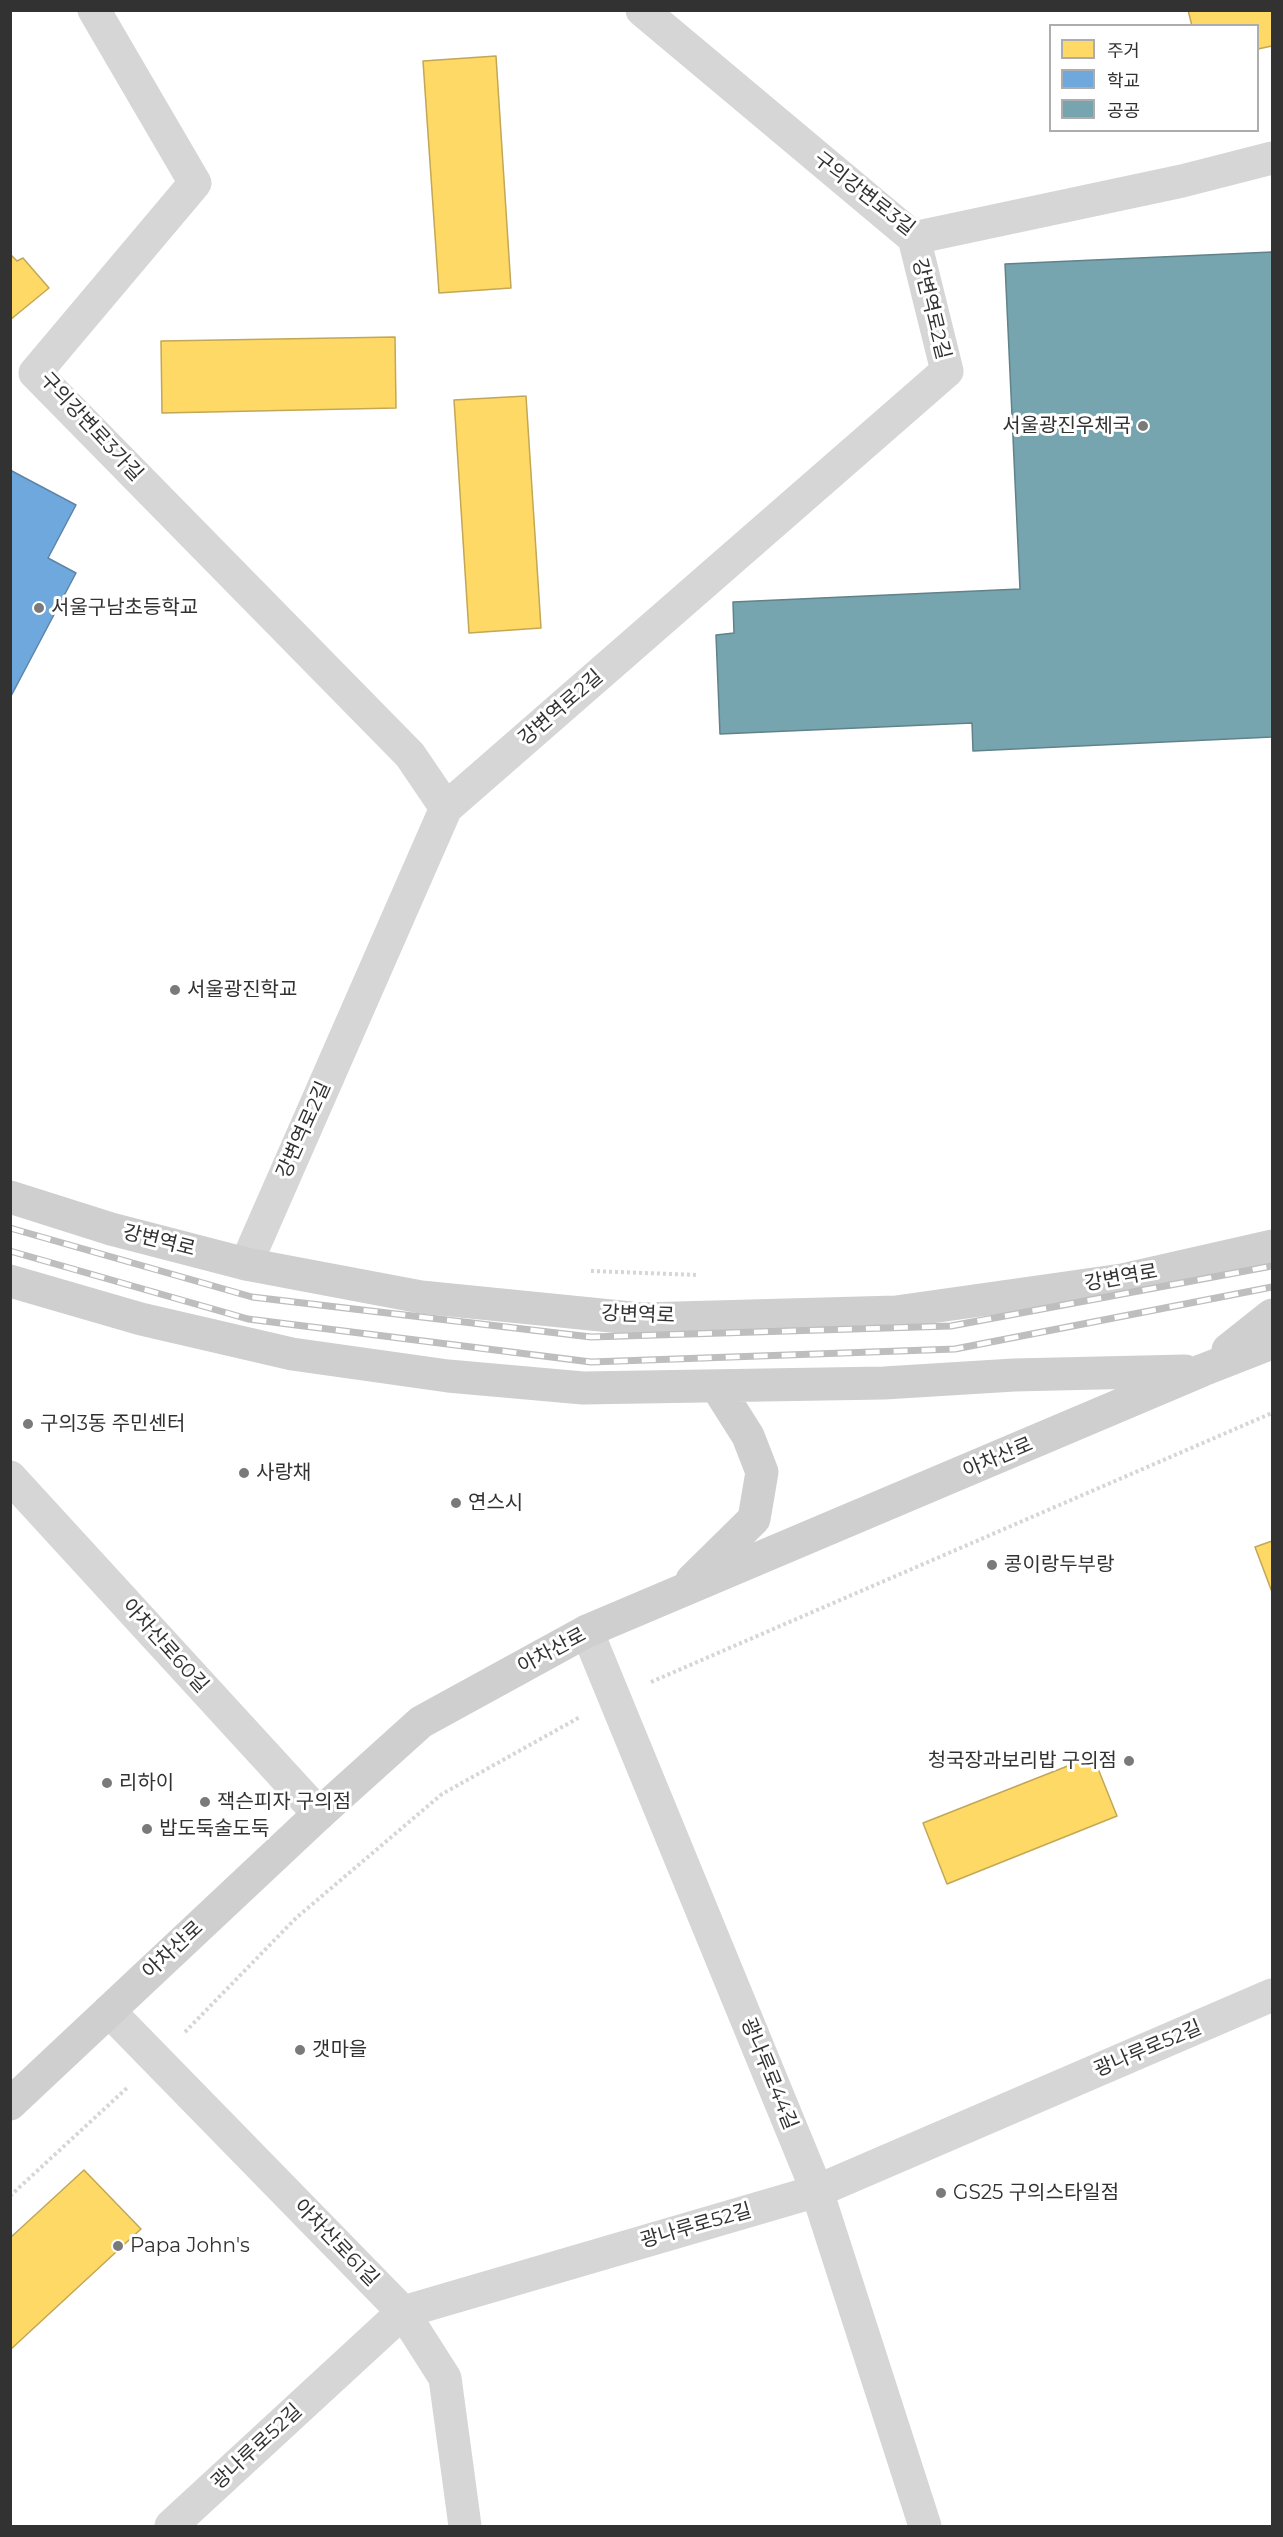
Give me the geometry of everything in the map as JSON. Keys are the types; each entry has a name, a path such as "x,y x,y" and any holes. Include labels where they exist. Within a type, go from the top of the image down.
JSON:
{"main road":[{"name":"강변역로","path":"10,1197 111,1229 246,1264 421,1297 641,1318 896,1312 1122,1280 1272,1246"},
{"path":"10,1281 141,1320 292,1354 448,1376 583,1388 717,1387 1203,1370"},
{"name":"아차산로","path":"1203,1370 1272,1315"},
{"name":"아차산로","path":"10,2104 319,1814 421,1722 587,1631 1203,1370 1272,1343"},
{"path":"677,1593 754,1519 762,1472 748,1436 717,1387"}],"street":[{"name":"구의강변로3가길","path":"94,10 195,183 35,373 410,754 446,808"},
{"name":"구의강변로3길","path":"642,10 914,238 1182,181 1272,158"},
{"name":"강변역로2길","path":"246,1264 446,808 947,371 914,238"},
{"name":"아차산로60길","path":"10,1478 319,1814"},
{"name":"광나루로44길","path":"587,1631 817,2191 925,2526"},
{"name":"광나루로52길","path":"171,2526 403,2312 817,2191 1272,1995"},
{"name":"아차산로61길","path":"109,2011 403,2312 445,2378 465,2526"}],"path":[{"path":"580,1271 710,1275"}],"building: 주거":[{"path":"1188,10 1272,10 1272,46 1259,49 1259,24 1192,24"},
{"path":"496,56 511,288 439,293 423,61"},
{"path":"10,254 17,261 23,258 49,288 10,320"},
{"path":"395,337 396,408 162,413 161,341"},
{"path":"526,396 541,628 469,633 454,400"},
{"path":"1272,1541 1272,1592 1255,1547"},
{"path":"1093,1756 1117,1816 947,1884 923,1823"},
{"path":"84,2170 141,2229 10,2350 10,2238"}],"building: 학교":[{"path":"10,470 76,505 48,558 76,573 10,698"}],"building: 공공":[{"name":"서울광진우체국","path":"1272,252 1272,737 973,751 972,723 720,734 716,635 734,633 733,602 1020,589 1005,264"}],"railway":[{"path":"10,1228 252,1297 591,1337 951,1326 1272,1266"},
{"path":"10,1251 248,1319 591,1362 955,1349 1272,1287"}],"place":[{"name":"서울광진우체국","path":"1143,426"},
{"name":"서울구남초등학교","path":"39,608"},
{"name":"서울광진학교","path":"175,990"},
{"name":"구의3동 주민센터","path":"28,1424"},
{"name":"사랑채","path":"244,1473"},
{"name":"연스시","path":"456,1503"},
{"name":"콩이랑두부랑","path":"992,1565"},
{"name":"청국장과보리밥 구의점","path":"1129,1761"},
{"name":"리하이","path":"107,1783"},
{"name":"잭슨피자 구의점","path":"205,1802"},
{"name":"밥도둑술도둑","path":"147,1829"},
{"name":"갯마을","path":"300,2050"},
{"name":"GS25 구의스타일점","path":"941,2193"},
{"name":"Papa John's","path":"118,2246"}]}
